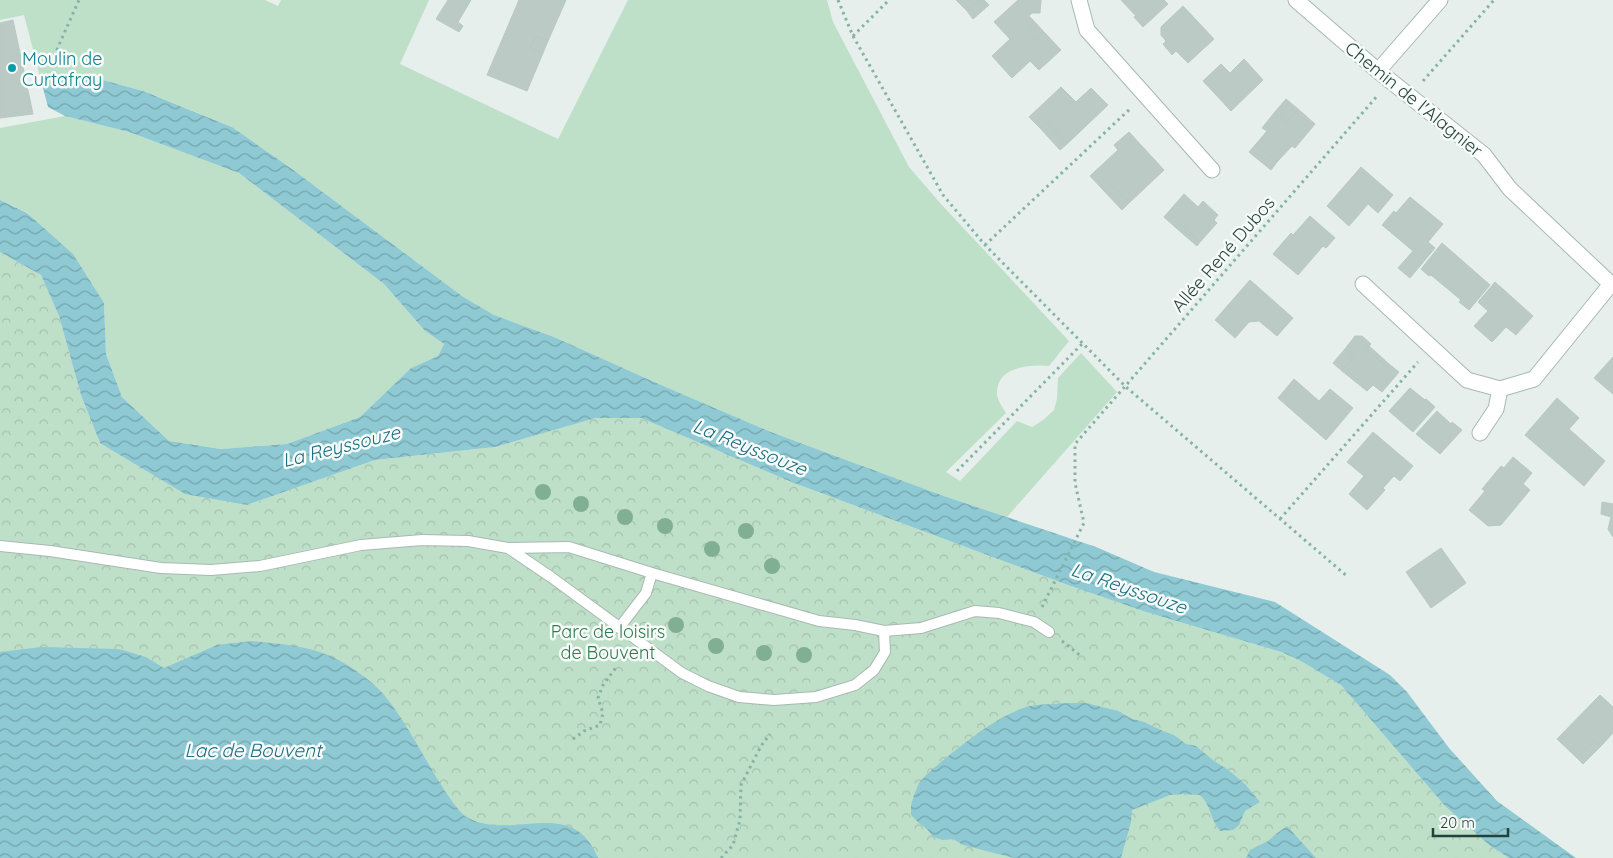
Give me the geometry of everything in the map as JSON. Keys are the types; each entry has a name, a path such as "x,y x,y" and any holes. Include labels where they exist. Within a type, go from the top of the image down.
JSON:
{"street":[{"path":"1079,0 1086,30 1212,170"},
{"name":"Chemin de l'Alagnier","path":"1296,0 1384,76 1484,154 1510,189 1612,285"},
{"path":"1384,76 1440,0"},
{"path":"1363,284 1467,380 1500,389 1534,379 1612,285"},
{"path":"1480,432 1496,409 1500,389"}],"lane":[{"path":"0,546 50,551 161,568 211,570 260,566 362,544 422,540 468,541 508,548 569,547 652,574 819,621 884,631 921,628 975,611 999,613 1034,622 1049,632"},
{"path":"508,548 551,577 682,673 708,686 739,697 774,700 816,697 855,685 874,670 885,652 884,631"},
{"path":"620,628 646,593 652,574"}],"path":[{"path":"54,56 79,0"},
{"path":"838,0 853,36 943,196 986,245 1126,387 1348,577"},
{"path":"853,36 889,0"},
{"path":"1410,96 1494,0"},
{"name":"Allée René Dubos","path":"1034,622 1084,523 1075,483 1075,444 1126,387 1384,76"},
{"path":"986,245 1144,96"},
{"path":"958,470 1082,344"},
{"path":"1280,519 1431,347"},
{"path":"1049,632 1082,657"},
{"path":"573,740 584,730 600,725 603,712 598,698 603,685 617,666"},
{"path":"721,858 733,844 740,820 741,785 761,746 770,734"}],"green space":[{"path":"0,0 265,0 278,6 281,0 429,0 400,64 558,139 628,0 827,0 833,22 909,167 1069,341 1049,366 1015,369 1001,378 997,395 1006,413 946,472 960,481 1017,421 1032,427 1043,420 1054,410 1057,399 1058,378 1081,353 1117,392 1007,517 944,496 771,432 554,337 494,315 462,296 292,169 232,127 143,91 84,75 43,88 24,15 0,20"},
{"path":"65,116 129,132 239,173 384,284 425,331 444,344 438,356 411,368 360,417 287,444 221,449 169,441 122,397 106,354 104,303 28,213 0,200 0,128"},
{"name":"Parc de loisirs de Bouvent","path":"0,252 41,275 59,316 81,395 100,443 247,505 375,460 495,447 596,418 641,418 794,483 1068,585 1146,612 1281,652 1299,660 1341,685 1445,806 1489,845 1509,858 0,858"}],"water":[{"name":"La Reyssouze","path":"81,74 143,91 232,127 292,169 462,296 494,315 554,337 771,432 944,496 1096,547 1154,572 1275,602 1390,675 1407,692 1449,748 1497,801 1576,858 1509,858 1489,845 1445,806 1341,685 1299,660 1281,652 1146,612 1068,585 794,483 641,418 596,418 495,447 375,460 247,505 185,494 100,443 81,395 59,316 41,275 0,252 0,200 27,213 73,254 104,303 106,354 122,397 169,441 221,449 287,444 360,417 411,368 438,356 444,344 425,331 384,284 239,173 129,132 65,116 48,107 43,88"},
{"name":"Lac de Bouvent","path":"252,641 311,649 337,659 360,673 391,704 445,791 465,816 482,823 500,825 556,824 572,828 587,839 598,858 0,858 0,652 41,647 119,649 146,657 164,668 217,645"},
{"path":"1086,703 1118,711 1132,719 1174,735 1186,744 1196,746 1245,784 1260,802 1245,811 1239,825 1233,830 1220,831 1204,799 1200,795 1170,795 1132,810 1131,822 1121,858 1014,858 963,845 953,839 943,840 933,837 911,815 911,805 919,783 937,765 990,725 1018,710 1030,706"},
{"path":"1287,826 1316,858 1246,858 1250,850 1268,841"}],"building":[{"path":"448,0 471,0 458,22 463,26 459,32 436,19"},
{"path":"519,0 566,0 548,41 536,36 530,48 543,53 527,91 487,75"},
{"path":"956,0 979,0 967,11"},
{"path":"979,0 984,0 989,5 973,19 967,11"},
{"path":"1018,0 1041,0 1040,13 1032,13 1029,16 1032,19 1032,31 1028,35 1034,41 1044,32 1061,50 1039,70 1030,61 1012,78 992,56 1010,39 994,22"},
{"path":"1121,0 1164,0 1168,4 1143,27 1134,17 1136,16"},
{"path":"1183,6 1214,39 1188,63 1176,51 1172,55 1163,44 1166,41 1161,35 1161,27"},
{"path":"1032,19 1044,32 1034,41 1028,35 1032,31"},
{"name":"Moulin de Curtafray","path":"13,20 33,114 0,118 0,23"},
{"path":"536,36 548,41 543,53 530,48"},
{"path":"1244,59 1263,80 1231,111 1203,81 1221,64 1230,73"},
{"path":"1061,87 1076,102 1091,88 1108,105 1067,144 1047,122 1040,128 1029,117"},
{"path":"1286,99 1298,109 1286,123 1274,113"},
{"path":"1298,109 1315,124 1295,148 1292,146 1277,162 1256,144 1267,131 1262,128 1274,113 1286,123"},
{"path":"1047,122 1067,144 1060,150 1040,128"},
{"path":"1129,132 1164,170 1129,203 1112,185 1105,192 1090,176 1118,150 1114,145"},
{"path":"1256,144 1277,162 1271,170 1249,152"},
{"path":"1361,167 1393,195 1378,213 1368,204 1349,226 1327,206"},
{"path":"1112,185 1129,203 1122,210 1105,192"},
{"path":"1184,194 1198,207 1203,201 1218,215 1214,220 1217,223 1200,242 1179,223 1175,227 1164,217"},
{"path":"1410,197 1443,224 1428,242 1435,248 1410,278 1398,268 1413,251 1382,225"},
{"path":"1310,216 1335,238 1326,248 1323,246 1298,275 1273,254 1291,233 1293,235"},
{"path":"1179,223 1200,242 1197,246 1175,227"},
{"path":"1442,243 1490,285 1469,310 1459,302 1461,300 1421,269"},
{"path":"1250,280 1293,318 1277,336 1259,321 1249,322 1235,338 1215,320"},
{"path":"1495,282 1533,316 1516,335 1506,327 1492,342 1474,326 1488,311 1478,302"},
{"path":"1355,336 1362,336 1371,344 1366,349 1387,367 1389,364 1399,372 1382,392 1373,385 1367,391 1342,371 1354,357 1345,349"},
{"path":"1369,346 1389,364 1387,367 1366,349"},
{"path":"1345,349 1354,357 1342,371 1333,363"},
{"path":"1613,357 1613,394 1594,378"},
{"path":"1294,379 1319,401 1330,389 1353,408 1326,440 1278,398"},
{"path":"1410,388 1435,407 1413,432 1389,411"},
{"path":"1557,398 1579,418 1569,429 1605,461 1584,486 1525,435"},
{"path":"1437,411 1451,424 1452,422 1462,430 1440,454 1416,434"},
{"path":"1373,432 1413,466 1400,481 1394,476 1383,488 1385,490 1367,510 1349,494 1364,476 1347,462"},
{"path":"1513,457 1532,473 1523,484 1530,490 1501,525 1488,526 1469,510 1485,491 1482,489 1501,466 1504,468"},
{"path":"1602,502 1613,504 1613,537 1608,529 1611,517 1601,514"},
{"path":"1441,548 1466,583 1431,608 1406,572"},
{"path":"1600,695 1613,707 1613,733 1601,746 1594,740 1577,758 1557,739"},
{"path":"1594,740 1601,746 1583,764 1577,758"}],"place":[{"name":"Moulin de Curtafray","path":"12,68"}]}
